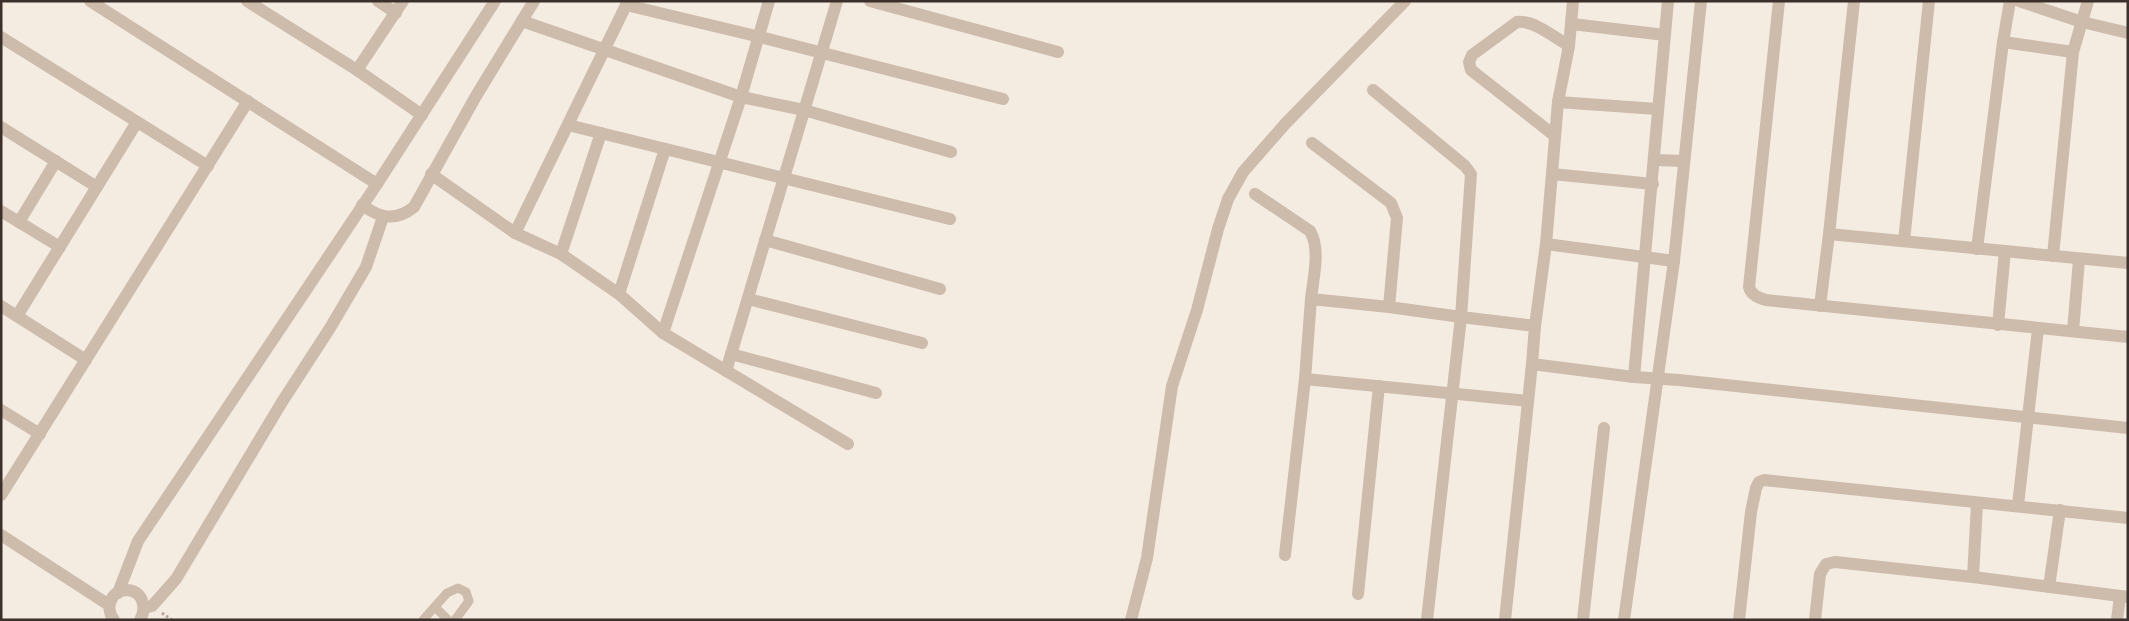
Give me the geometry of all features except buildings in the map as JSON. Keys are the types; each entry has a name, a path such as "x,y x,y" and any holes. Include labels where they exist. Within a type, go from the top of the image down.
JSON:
{"street":[{"path":"90,1 377,184"},
{"path":"247,1 357,70 422,115"},
{"path":"378,1 396,13"},
{"path":"357,70 404,1"},
{"path":"118,593 138,541 377,184 495,1"},
{"path":"362,205 375,214 387,218 406,214 414,207 476,96 534,1"},
{"path":"663,333 741,97 769,1"},
{"path":"726,370 836,1"},
{"path":"870,1 1058,52"},
{"path":"1131,620 1148,558 1172,386 1228,199 1243,172 1286,122 1405,1"},
{"path":"1505,620 1535,326 1546,244 1558,102 1569,46 1573,1"},
{"path":"1634,377 1668,1"},
{"path":"1624,620 1674,261 1701,1"},
{"path":"1779,1 1750,292 1759,299 2128,337"},
{"path":"1820,306 1854,1"},
{"path":"1904,241 1929,1"},
{"path":"1977,249 2002,42 2010,1"},
{"path":"2019,1 2082,22 2128,33"},
{"path":"2053,256 2073,52 2088,1"},
{"path":"515,233 627,3 1003,99"},
{"path":"522,21 741,97 804,110 951,152"},
{"path":"1555,136 1471,70 1469,62 1472,55 1517,22 1524,21 1532,24 1569,46"},
{"path":"1572,24 1665,35"},
{"path":"1,37 208,166"},
{"path":"2002,42 2073,52"},
{"path":"1373,90 1464,166 1471,174 1461,317 1427,620"},
{"path":"1,495 248,101"},
{"path":"1558,102 1657,109"},
{"path":"17,316 137,122"},
{"path":"568,125 950,219"},
{"path":"1,127 97,187"},
{"path":"561,254 601,133"},
{"path":"1312,143 1391,203 1396,211 1397,218 1389,307"},
{"path":"619,294 665,149"},
{"path":"1655,160 1684,161"},
{"path":"19,222 56,161"},
{"path":"431,174 515,233 561,254 619,294 663,333 848,444"},
{"path":"1552,174 1652,184"},
{"path":"1255,194 1310,231 1315,246 1305,379 1285,555"},
{"path":"1,211 60,247"},
{"path":"142,614 152,606 176,579 282,402 330,328 366,267 387,218"},
{"path":"1829,234 2079,260 2128,263"},
{"path":"765,240 940,289"},
{"path":"1546,244 1674,261"},
{"path":"1998,325 2005,252"},
{"path":"2073,332 2079,260"},
{"path":"748,299 922,343"},
{"path":"1311,299 1535,326"},
{"path":"1,306 86,360"},
{"path":"2018,505 2038,329"},
{"path":"731,354 876,393"},
{"path":"1532,364 1634,377 1679,380 2128,428"},
{"path":"1305,379 1528,400"},
{"path":"1358,594 1379,386"},
{"path":"1,410 40,434"},
{"path":"1583,620 1604,428"},
{"path":"1739,620 1751,512 1756,488 1759,482 1764,480 1977,504 2018,505 2128,518"},
{"path":"1973,576 1977,504"},
{"path":"2049,587 2060,510"},
{"path":"1,535 109,605"},
{"path":"1815,620 1820,574 1826,564 1835,562 1973,576 2124,596 2117,620"},
{"path":"114,620 110,614 109,605 112,598 126,590 135,593 142,599 142,614"}],"lane":[{"path":"424,620 450,590 462,589 468,595 469,601 455,620"},
{"path":"435,607 448,620"}]}
